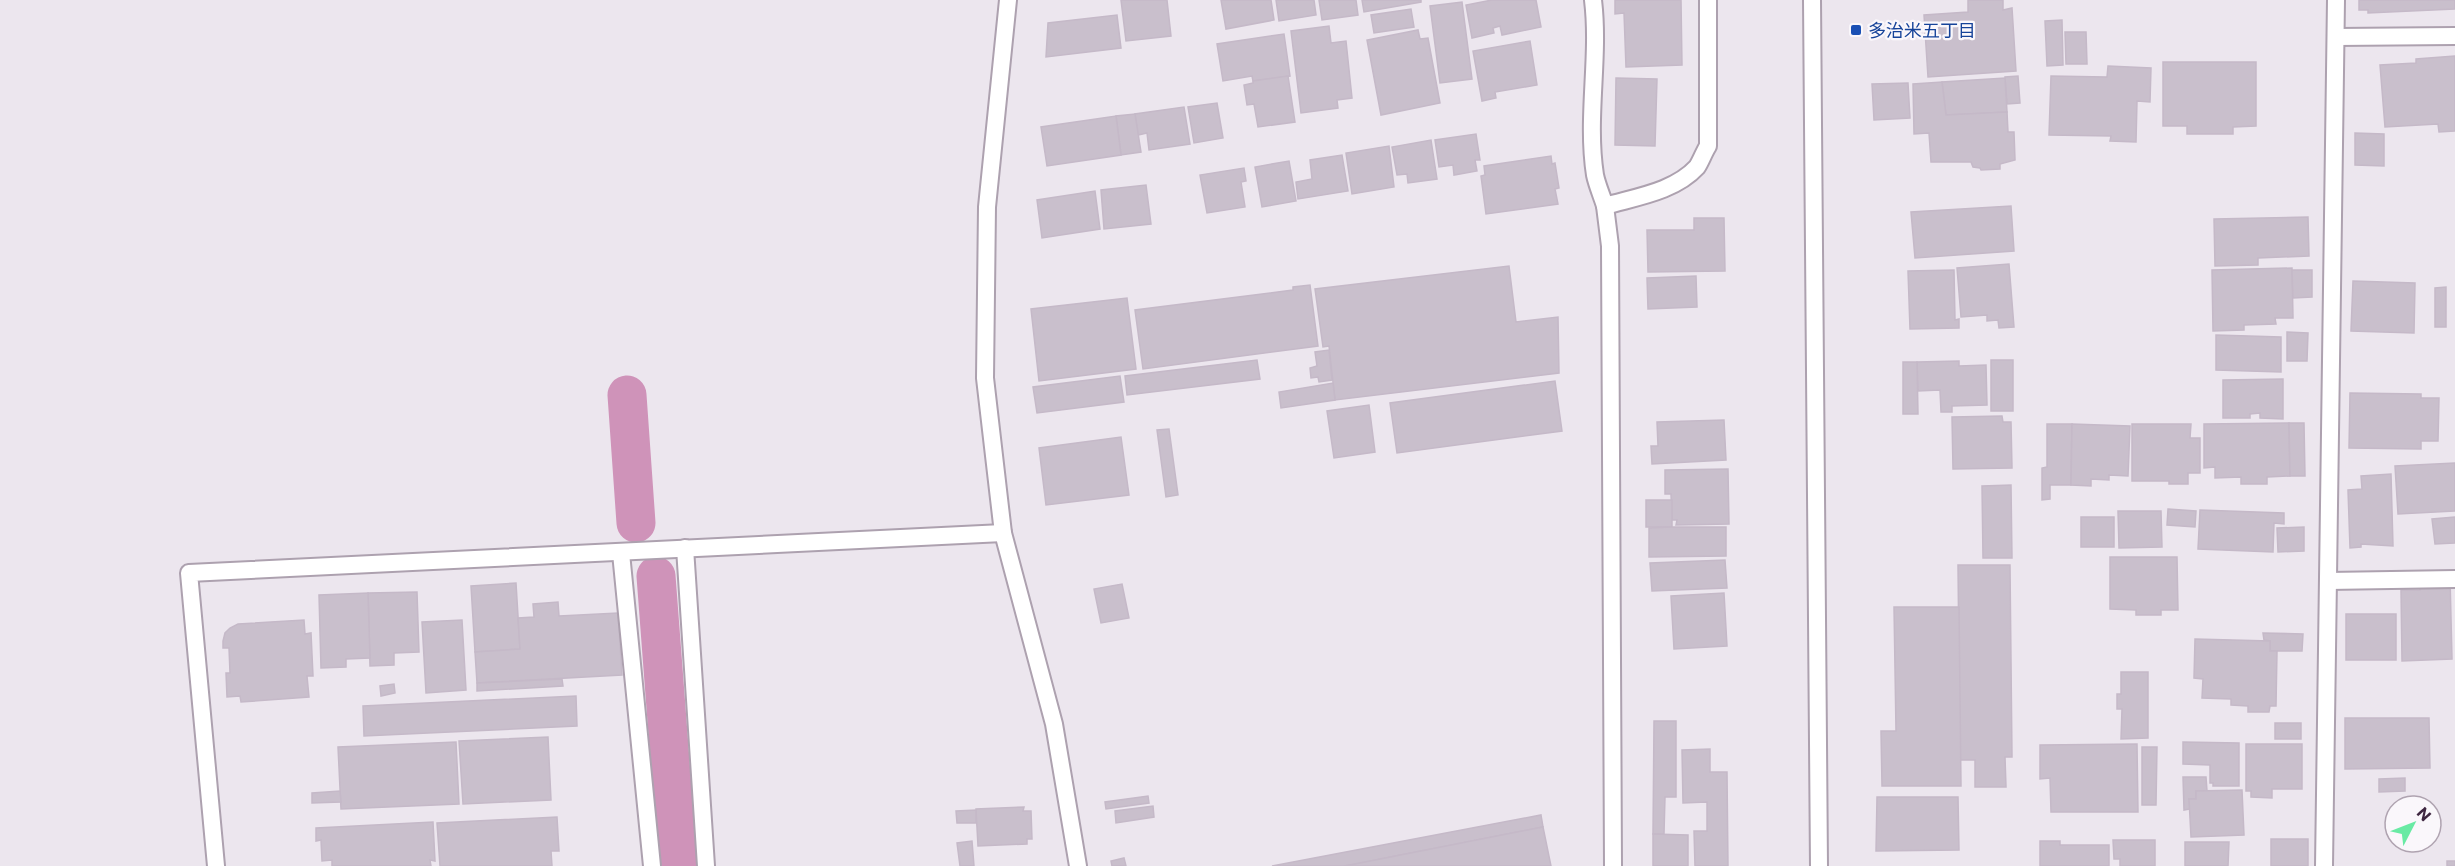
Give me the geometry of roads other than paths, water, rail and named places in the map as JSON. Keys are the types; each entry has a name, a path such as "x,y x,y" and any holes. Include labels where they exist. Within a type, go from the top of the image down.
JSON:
{"street":[{"path":"1008,0 987,207 985,367 1003,533 1054,724 1078,866"},
{"path":"1593,0 1596,18 1592,105 1595,176 1605,206 1610,246 1613,866"},
{"path":"1605,206 1661,190 1682,179 1698,166 1708,146 1708,0"},
{"path":"1812,0 1819,866"},
{"path":"2324,866 2336,0"},
{"path":"2336,38 2455,36"},
{"path":"216,866 189,573 1003,533"},
{"path":"685,548 706,866"},
{"path":"621,553 652,866"},
{"path":"2328,581 2455,579"}],"waterway":[{"path":"627,395 636,523"},
{"path":"656,576 678,866"}],"place":[{"name":"多治米五丁目","path":"1856,30"}]}
